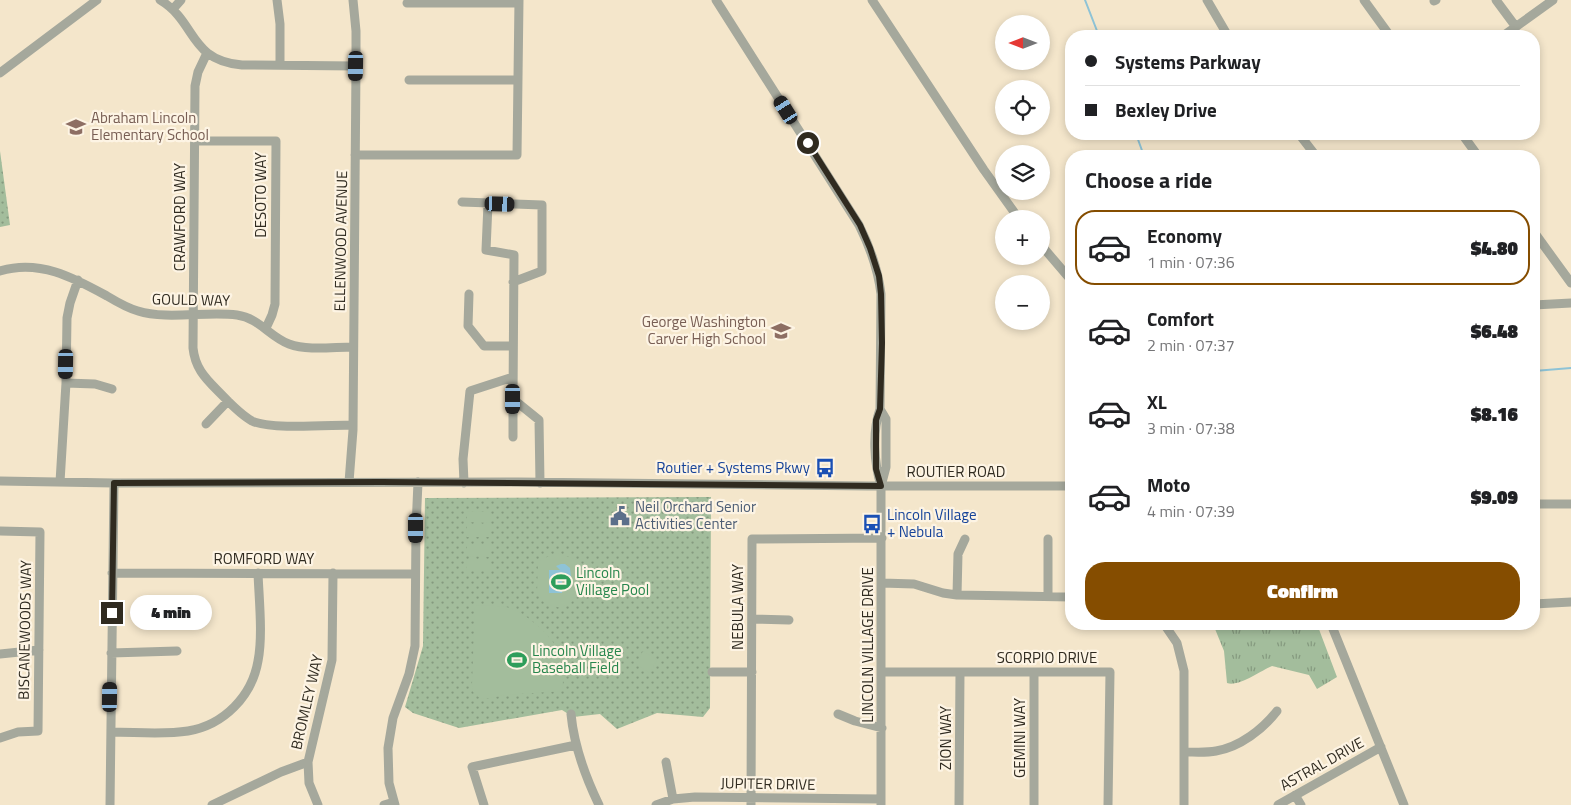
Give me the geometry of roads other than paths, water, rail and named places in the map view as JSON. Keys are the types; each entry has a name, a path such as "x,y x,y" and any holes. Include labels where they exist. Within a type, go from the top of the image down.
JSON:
{"street":[{"path":"0,73 98,0"},
{"path":"160,0 183,21 194,40 207,53 220,61 234,65 356,66"},
{"path":"173,10 180,0"},
{"path":"277,0 280,24 280,65"},
{"name":"ELLENWOOD AVENUE","path":"349,482 353,425 354,347 356,31 353,0"},
{"name":"LINCOLN VILLAGE DRIVE","path":"716,0 860,225 879,276 881,294 880,409 876,420 876,469 881,486 882,538 881,802"},
{"path":"872,0 1013,210"},
{"path":"1207,0 1224,30"},
{"path":"1364,0 1386,30"},
{"path":"1496,0 1516,27"},
{"path":"1512,30 1553,0"},
{"path":"355,155 517,155 519,1 407,3"},
{"name":"CRAWFORD WAY","path":"207,53 196,79 193,314 193,348 196,362 202,375 245,417 265,425 353,425"},
{"path":"409,80 518,80"},
{"path":"1304,140 1311,150"},
{"name":"DESOTO WAY","path":"195,141 276,141 275,304 266,328"},
{"path":"462,202 542,205 542,271 514,282"},
{"path":"488,204 486,250 514,255 513,437"},
{"path":"1540,240 1571,283"},
{"path":"1050,256 1065,273"},
{"name":"GOULD WAY","path":"0,271 18,268 40,268 54,271 78,280 140,312 154,314 236,315 249,318 283,341 296,346 354,347"},
{"path":"60,482 66,383 67,318 78,280"},
{"path":"468,294 468,326 484,346 513,346"},
{"path":"1540,306 1571,303"},
{"path":"464,483 463,459 470,391 513,377"},
{"path":"66,383 95,384 112,388"},
{"path":"513,399 539,420 540,483"},
{"path":"206,424 228,401"},
{"name":"ROUTIER ROAD","path":"0,481 1065,486"},
{"path":"384,805 394,804 388,772 388,748 393,718 409,674 416,637 415,574 418,482"},
{"path":"110,805 114,483"},
{"path":"1540,504 1571,504"},
{"name":"BISCANEWOODS WAY","path":"0,531 40,532 38,731 18,732 0,738"},
{"name":"NEBULA WAY","path":"751,801 752,539 882,538"},
{"path":"957,595 958,554 965,539"},
{"path":"1048,539 1048,596"},
{"name":"ROMFORD WAY","path":"112,573 415,574"},
{"path":"111,732 190,731 218,720 240,701 252,683 258,662 258,573"},
{"name":"BROMLEY WAY","path":"318,805 309,783 308,762 331,663 332,573"},
{"path":"882,583 914,584 957,595 1065,597"},
{"path":"1540,604 1571,602"},
{"path":"752,619 790,620"},
{"path":"1168,630 1177,643 1183,664 1184,805"},
{"path":"1336,630 1404,805"},
{"path":"0,654 39,650"},
{"path":"111,653 177,651"},
{"path":"712,672 752,672"},
{"name":"SCORPIO DRIVE","path":"882,672 1110,672 1108,805"},
{"name":"ZION WAY","path":"959,805 960,672"},
{"name":"GEMINI WAY","path":"1034,672 1034,805"},
{"path":"1184,752 1209,752 1230,747 1259,730 1277,711"},
{"path":"571,714 576,745 585,774 598,805"},
{"path":"838,714 855,721 882,728"},
{"path":"484,805 472,767 576,745"},
{"name":"ASTRAL DRIVE","path":"1278,805 1381,747"},
{"path":"212,805 281,772 308,762"},
{"path":"666,762 674,799"},
{"path":"1295,795 1301,805"},
{"name":"JUPITER DRIVE","path":"656,805 674,799 695,797 751,801 881,802"}],"water":[{"path":"565,564 570,568 571,577 562,577 562,593 549,593 549,570 560,570 556,566"}],"waterway":[{"path":"1085,0 1097,30"},
{"path":"1138,140 1142,150"},
{"path":"1540,371 1571,368"}],"place":[{"name":"Abraham Lincoln Elementary School","path":"76,127"},
{"name":"George Washington Carver High School","path":"781,331"},
{"name":"Routier + Systems Pkwy","path":"825,468"},
{"name":"Neil Orchard Senior Activities Center","path":"620,516"},
{"name":"Lincoln Village + Nebula","path":"872,524"},
{"name":"Lincoln Village Pool","path":"561,582"},
{"name":"Lincoln Village Baseball Field","path":"517,660"}]}
